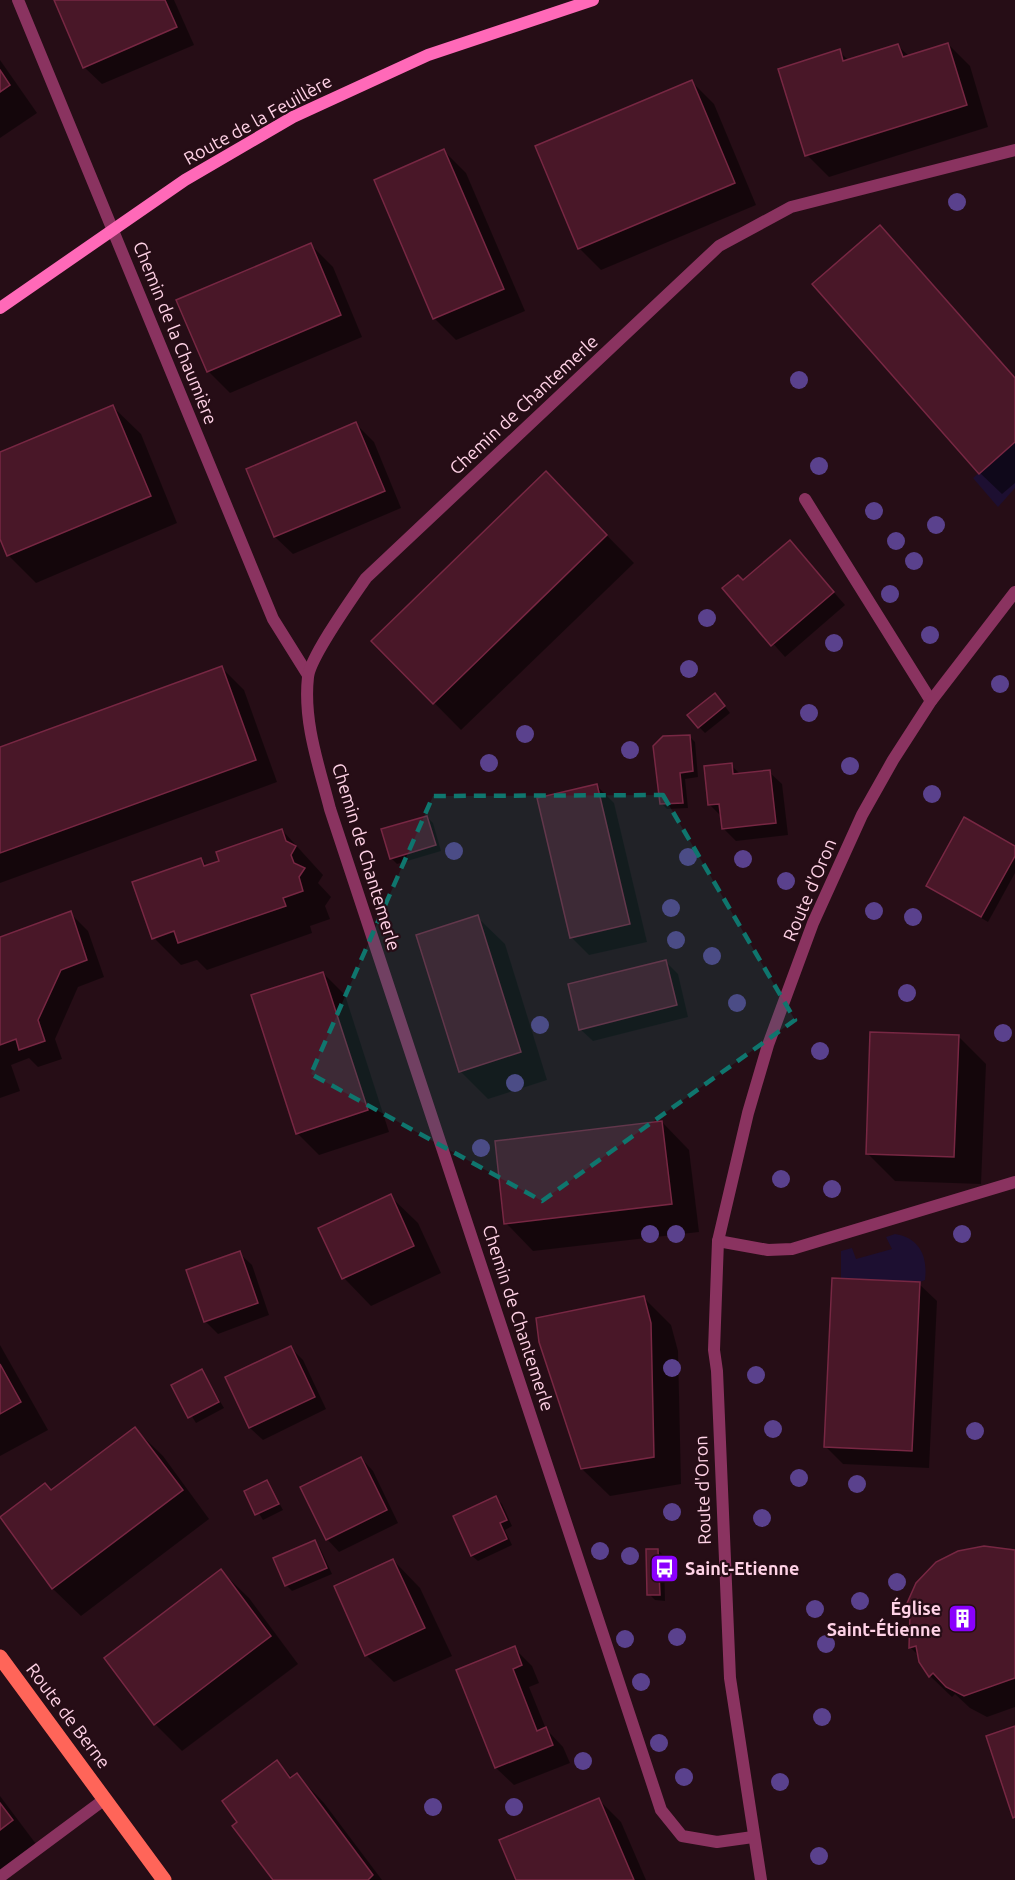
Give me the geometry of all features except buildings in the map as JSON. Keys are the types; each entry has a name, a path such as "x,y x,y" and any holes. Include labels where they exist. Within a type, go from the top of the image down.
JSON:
{"main road":[{"name":"Route de la Feuillère","path":"0,308 185,180 293,117 428,55 593,0"},
{"name":"Route de Berne","path":"0,1657 164,1880"}],"street":[{"name":"Chemin de la Chaumière","path":"18,0 273,619 308,675"},
{"name":"Chemin de Chantemerle","path":"753,1837 717,1842 682,1836 661,1810 330,809 310,732 308,675 333,626 366,578 719,246 791,207 1015,150"},
{"path":"805,499 895,648 931,701"},
{"name":"Route d'Oron","path":"761,1880 730,1678 717,1371 714,1350 718,1241 748,1113 768,1046 813,923 862,815 931,701 1015,592"},
{"path":"718,1241 768,1250 792,1249 1015,1182"},
{"path":"0,1877 105,1799"}],"highlighted area":[{"path":"663,795 795,1020 542,1201 311,1074 433,796"}],"shaded area":[{"path":"1015,442 1015,488 998,507 973,478"},
{"path":"895,1234 911,1240 920,1250 925,1264 925,1280 920,1282 841,1279 841,1251 852,1248 856,1259 892,1249 886,1237"}],"place":[{"name":"Saint-Etienne","path":"664,1569"},
{"name":"Église Saint-Étienne","path":"962,1619"}]}
